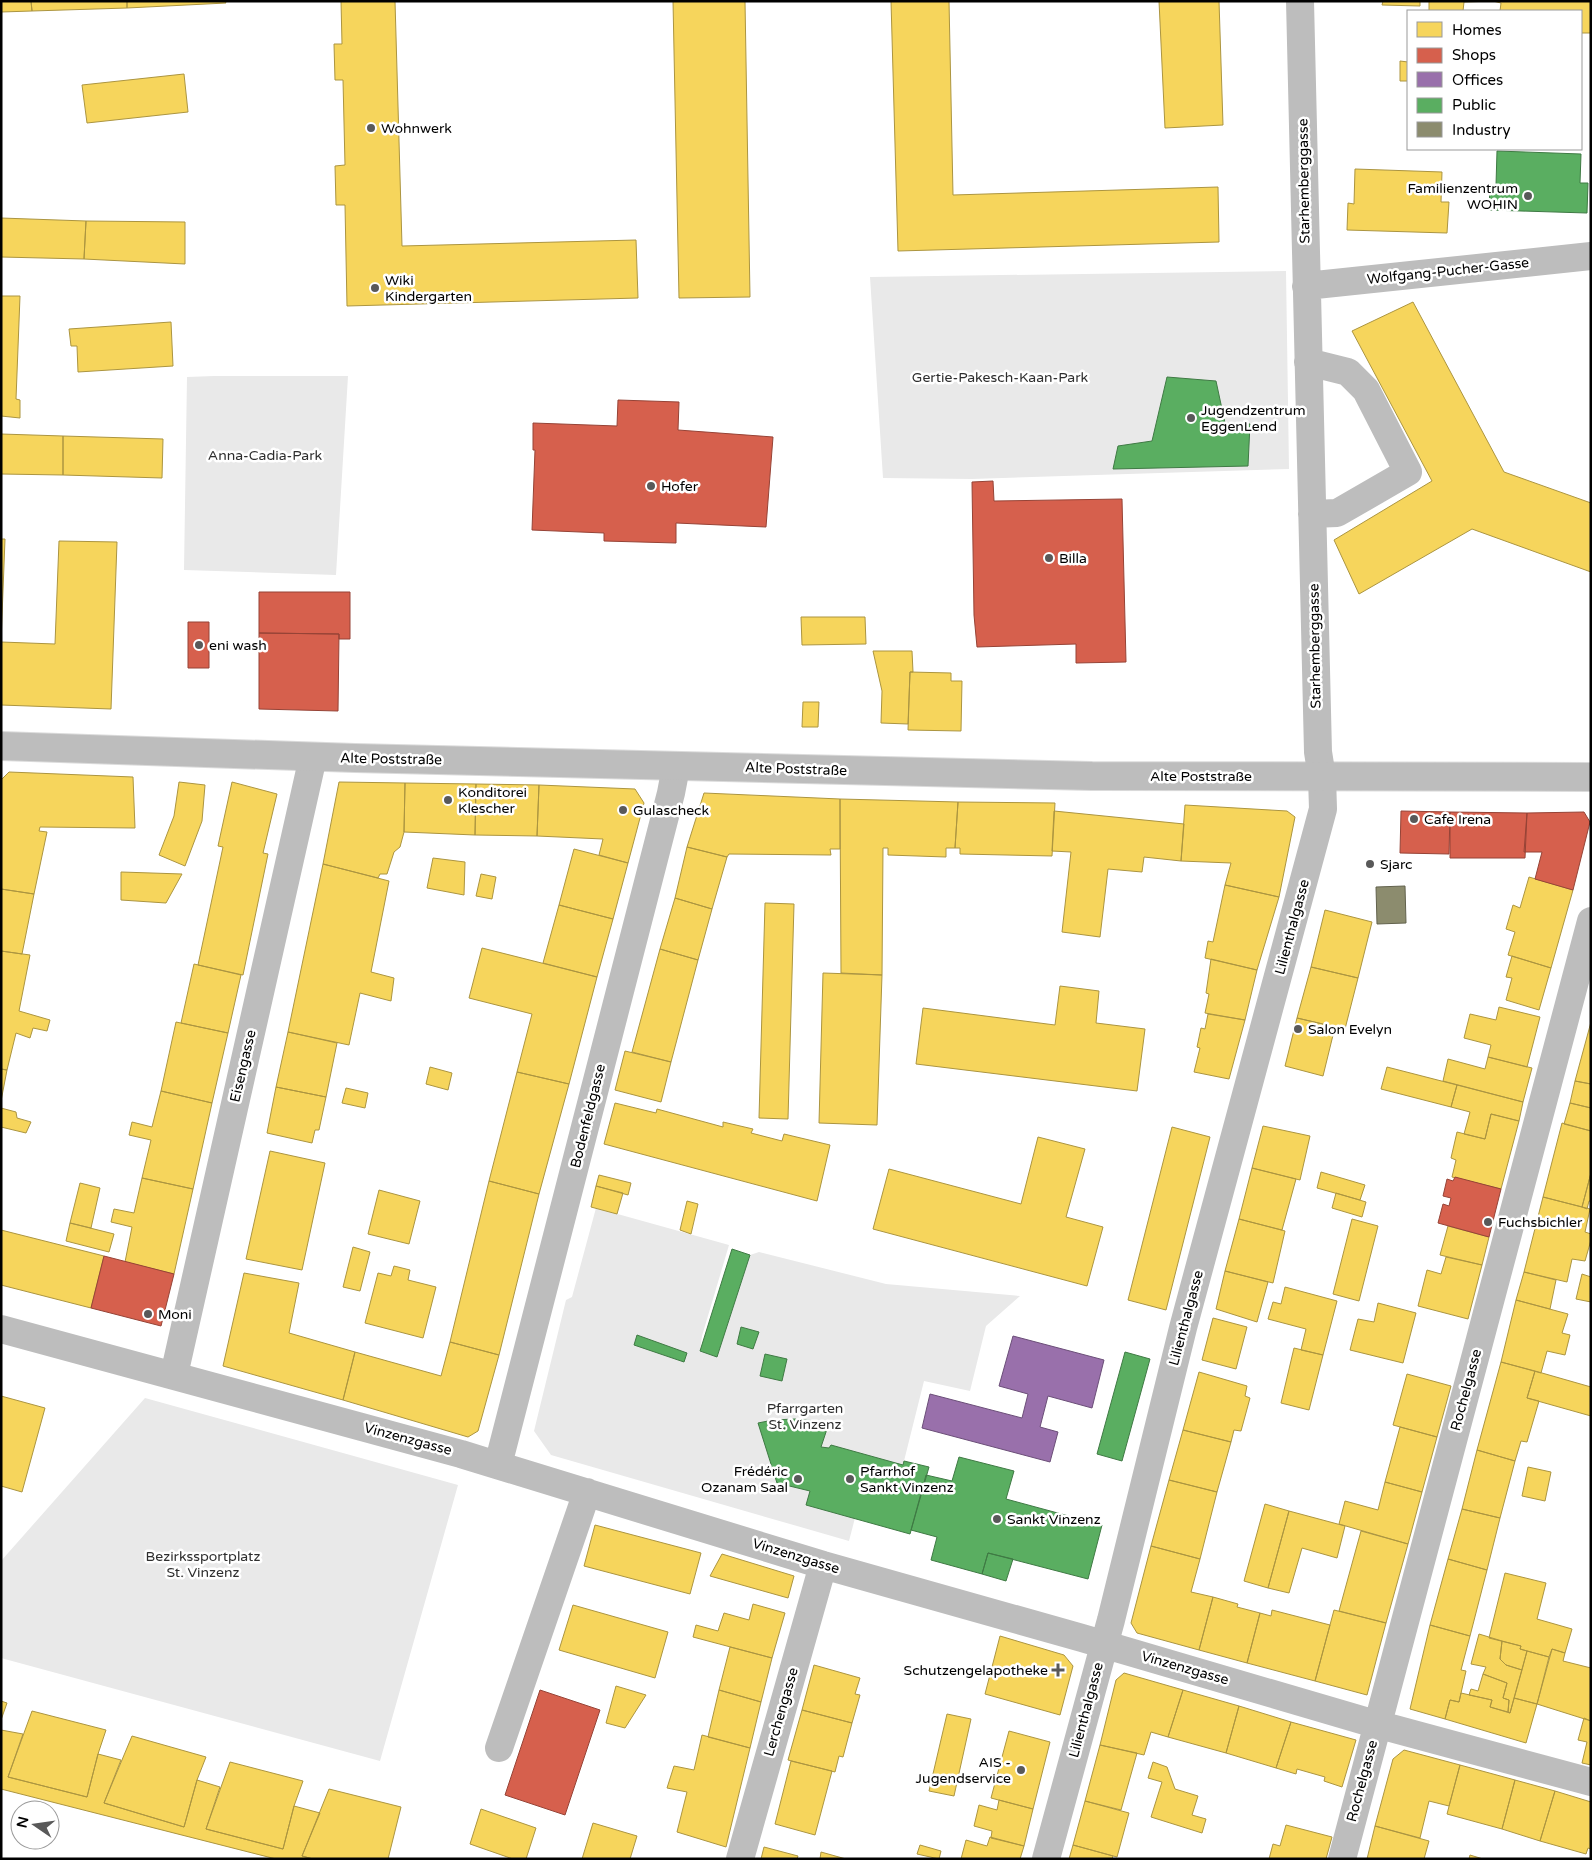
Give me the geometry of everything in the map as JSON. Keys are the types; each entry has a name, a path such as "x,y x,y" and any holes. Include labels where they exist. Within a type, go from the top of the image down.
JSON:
{"street":[{"name":"Starhemberggasse","path":"1300,1 1318,752 1322,777"},
{"name":"Wolfgang-Pucher-Gasse","path":"1306,286 1591,256"},
{"path":"1308,362 1348,372 1366,390 1408,472 1337,513 1312,514"},
{"name":"Alte Poststraße","path":"1,746 312,757 1092,776 1591,777"},
{"name":"Eisengasse","path":"174,1375 312,757"},
{"name":"Bodenfeldgasse","path":"498,1465 671,793 676,766"},
{"name":"Lilienthalgasse","path":"1046,1859 1104,1644 1176,1357 1323,809 1322,777"},
{"name":"Rochelgasse","path":"1342,1859 1591,921"},
{"name":"Vinzenzgasse","path":"1,1329 498,1465 823,1565 1104,1644 1377,1725 1591,1782"},
{"path":"499,1748 587,1492"},
{"name":"Lerchengasse","path":"740,1859 823,1565"}],"green space":[{"name":"Gertie-Pakesch-Kaan-Park","path":"1286,271 1289,469 972,479 883,478 870,277"},
{"name":"Anna-Cadia-Park","path":"348,376 336,575 184,570 187,377"},
{"name":"Pfarrgarten St. Vinzenz","path":"596,1208 729,1245 702,1336 700,1351 717,1357 750,1255 759,1252 886,1284 1020,1296 986,1326 970,1391 924,1381 903,1465 855,1518 849,1541 551,1455 534,1431 566,1300 572,1297"},
{"name":"Bezirkssportplatz St. Vinzenz","path":"145,1398 458,1485 380,1761 1,1658 1,1561"}],"building: Homes":[{"path":"1,1 31,1 32,11 1,12"},
{"path":"31,1 127,1 127,8 32,11"},
{"path":"127,1 225,1 226,3 127,8"},
{"name":"Wohnwerk","path":"341,1 395,1 402,246 636,240 638,298 347,306 345,205 336,205 335,166 345,165 343,80 335,80 334,44 342,44"},
{"path":"673,1 745,1 750,297 679,298"},
{"path":"891,1 949,1 953,195 1218,187 1219,242 898,251"},
{"path":"1159,1 1219,1 1223,125 1165,128"},
{"path":"1383,1 1420,1 1420,6 1382,5"},
{"path":"1429,1 1493,1 1464,2 1463,10 1429,10"},
{"path":"1493,1 1591,1 1591,33 1582,33 1582,10 1500,10 1501,3"},
{"path":"1400,61 1407,62 1407,81 1400,81"},
{"path":"184,74 188,112 87,123 82,85"},
{"path":"1355,169 1442,172 1441,202 1449,202 1447,233 1347,230 1348,203 1354,204"},
{"path":"1,218 86,221 84,259 1,257"},
{"path":"86,221 185,222 185,264 84,259"},
{"path":"1,296 20,296 16,399 20,400 20,418 1,416"},
{"path":"1413,302 1504,472 1591,503 1591,572 1472,529 1359,594 1334,540 1432,481 1352,331"},
{"path":"171,322 173,366 78,372 77,346 71,346 69,329"},
{"path":"1,434 63,436 63,475 1,474"},
{"path":"63,436 163,439 162,478 63,475"},
{"path":"1,539 5,539 1,642"},
{"path":"59,541 117,542 111,709 1,705 1,642 55,644"},
{"path":"801,617 865,617 866,644 802,645"},
{"path":"873,651 912,651 913,672 910,672 908,724 881,723 882,691"},
{"path":"910,672 951,673 951,681 962,681 961,731 908,730"},
{"path":"803,702 819,702 818,727 802,727"},
{"path":"9,772 133,777 135,828 40,827 39,831 47,832 34,894 1,889 1,780"},
{"path":"179,782 205,785 202,821 185,866 159,855 174,816"},
{"path":"232,782 277,794 263,853 268,854 243,975 198,965 223,847 218,846"},
{"path":"339,782 405,783 404,832 400,847 394,852 387,874 380,874 378,878 323,864"},
{"path":"405,783 476,784 475,835 404,832"},
{"path":"476,784 539,785 537,836 475,835"},
{"path":"539,785 635,789 644,803 628,863 599,855 603,839 537,836"},
{"path":"704,793 840,799 840,849 830,849 831,855 729,854 727,857 687,847"},
{"path":"840,799 958,802 955,848 946,848 946,857 888,855 888,848 883,848 882,975 841,973"},
{"path":"958,802 1055,803 1052,856 960,854 960,848 955,848"},
{"path":"1185,805 1287,811 1295,817 1279,897 1225,885 1231,863 1181,861"},
{"path":"1054,811 1184,824 1181,861 1144,857 1142,872 1108,869 1100,937 1062,932 1071,852 1052,851"},
{"path":"687,847 727,857 712,909 675,898"},
{"path":"574,849 628,863 613,919 559,905"},
{"path":"433,858 465,862 464,895 427,888"},
{"path":"323,864 389,881 371,972 394,978 391,1001 360,993 349,1045 288,1032"},
{"path":"121,872 182,874 166,903 121,900"},
{"path":"481,874 496,877 492,899 476,896"},
{"path":"1529,877 1573,890 1551,968 1508,955 1515,932 1506,929 1513,905 1520,908"},
{"path":"1225,885 1279,897 1257,970 1205,958 1208,941 1213,942"},
{"path":"1,889 34,894 22,954 1,951"},
{"path":"675,898 712,909 698,960 660,949"},
{"path":"765,903 794,904 788,1119 759,1118"},
{"path":"559,905 613,919 597,977 543,963"},
{"path":"1325,910 1372,922 1358,978 1311,967"},
{"path":"482,948 597,977 569,1084 517,1072 532,1014 469,998"},
{"path":"660,949 698,960 671,1062 632,1052"},
{"path":"1,951 30,955 19,1011 50,1020 47,1031 33,1028 30,1038 16,1033 7,1070 1,1069"},
{"path":"1512,956 1551,968 1539,1010 1506,1000 1512,978 1506,977"},
{"path":"1211,959 1257,970 1245,1020 1205,1013 1209,994 1206,993"},
{"path":"194,964 241,975 228,1033 181,1023"},
{"path":"1311,967 1358,978 1345,1029 1297,1018"},
{"path":"823,973 882,975 877,1125 819,1123"},
{"path":"1060,986 1099,991 1096,1023 1145,1029 1137,1091 916,1064 923,1008 1055,1025"},
{"path":"1499,1007 1540,1017 1527,1067 1488,1057 1491,1045 1464,1038 1470,1014 1496,1020"},
{"path":"1208,1014 1245,1020 1229,1079 1194,1072 1200,1048 1197,1047 1201,1028 1205,1029"},
{"path":"1297,1018 1335,1027 1323,1076 1285,1066"},
{"path":"176,1022 228,1033 212,1103 161,1091"},
{"path":"1591,1022 1591,1084 1575,1081"},
{"path":"288,1032 337,1043 326,1097 276,1087"},
{"path":"625,1051 671,1062 661,1102 615,1090"},
{"path":"1488,1057 1532,1068 1523,1102 1443,1081 1448,1059 1485,1069"},
{"path":"430,1067 452,1073 448,1090 426,1084"},
{"path":"1387,1067 1457,1085 1451,1107 1381,1089"},
{"path":"1,1069 7,1070 1,1101"},
{"path":"517,1072 569,1084 539,1194 489,1181"},
{"path":"1575,1081 1591,1084 1591,1108 1570,1103"},
{"path":"1457,1085 1523,1102 1519,1121 1491,1114 1485,1139 1464,1134 1470,1112 1451,1107"},
{"path":"276,1087 326,1097 319,1130 315,1130 312,1143 267,1133"},
{"path":"346,1088 368,1093 365,1108 342,1103"},
{"path":"161,1091 212,1103 193,1189 142,1178 151,1140 129,1135 132,1122 152,1127"},
{"path":"615,1103 656,1113 657,1109 723,1127 723,1122 753,1129 751,1133 782,1141 784,1134 830,1145 817,1201 604,1144"},
{"path":"1570,1103 1591,1108 1591,1131 1564,1124"},
{"path":"1,1108 16,1112 17,1118 31,1122 26,1133 1,1127"},
{"path":"1491,1114 1519,1121 1501,1189 1452,1177 1456,1160 1451,1158 1457,1132 1485,1139"},
{"path":"1562,1123 1591,1131 1591,1173 1582,1207 1543,1197"},
{"path":"1263,1126 1310,1136 1300,1180 1252,1168"},
{"path":"1172,1127 1210,1137 1166,1310 1128,1300"},
{"path":"1038,1137 1085,1149 1066,1217 1103,1227 1087,1286 873,1229 889,1169 1021,1204"},
{"path":"270,1151 325,1163 302,1270 246,1259"},
{"path":"1252,1168 1296,1179 1282,1230 1239,1219"},
{"path":"1321,1172 1365,1185 1360,1200 1317,1188"},
{"path":"1591,1173 1591,1201 1589,1201 1587,1209 1582,1207"},
{"path":"599,1175 631,1183 628,1195 596,1186"},
{"path":"142,1178 193,1189 174,1274 125,1262 132,1227 111,1222 114,1209 134,1213"},
{"path":"489,1181 539,1194 499,1355 450,1342"},
{"path":"80,1183 100,1188 91,1228 70,1223"},
{"path":"596,1186 623,1193 617,1214 591,1207"},
{"path":"379,1190 420,1201 409,1244 368,1234"},
{"path":"1336,1193 1366,1202 1362,1217 1332,1208"},
{"path":"1543,1197 1590,1209 1585,1232 1591,1234 1591,1240 1585,1261 1572,1259 1567,1282 1524,1272"},
{"path":"687,1201 698,1204 691,1234 680,1230"},
{"path":"1239,1219 1285,1231 1273,1283 1225,1271"},
{"path":"1352,1219 1378,1226 1359,1301 1333,1294"},
{"path":"70,1223 114,1234 109,1252 66,1241"},
{"path":"1448,1226 1489,1237 1482,1265 1440,1255"},
{"path":"1,1230 104,1256 91,1308 1,1285"},
{"path":"353,1247 370,1252 360,1291 343,1287"},
{"path":"1446,1257 1482,1265 1468,1319 1418,1306 1427,1270 1441,1274"},
{"path":"394,1266 410,1270 408,1280 436,1287 423,1338 365,1323 378,1273 391,1276"},
{"path":"1225,1271 1268,1282 1257,1322 1216,1309"},
{"path":"1524,1272 1556,1280 1550,1309 1516,1300"},
{"path":"244,1273 299,1283 289,1333 355,1352 343,1400 223,1366"},
{"path":"1582,1274 1591,1277 1591,1302 1576,1299"},
{"path":"1285,1287 1337,1301 1323,1355 1301,1350 1306,1329 1268,1319 1273,1302 1281,1304"},
{"path":"1516,1300 1568,1314 1562,1333 1570,1335 1565,1355 1547,1351 1541,1373 1501,1362"},
{"path":"1378,1303 1416,1313 1403,1363 1350,1350 1358,1319 1374,1322"},
{"path":"1213,1318 1247,1327 1236,1369 1202,1360"},
{"path":"450,1342 499,1355 478,1431 468,1437 343,1400 355,1352 441,1376"},
{"path":"1294,1348 1323,1355 1309,1410 1281,1403"},
{"path":"1501,1362 1535,1371 1527,1398 1539,1401 1527,1442 1521,1441 1515,1461 1477,1450"},
{"path":"1535,1371 1591,1387 1591,1416 1527,1398"},
{"path":"1199,1372 1247,1386 1245,1396 1250,1398 1241,1431 1234,1430 1231,1442 1183,1430"},
{"path":"1407,1374 1451,1386 1437,1437 1393,1425"},
{"path":"1,1396 45,1408 22,1492 1,1486"},
{"path":"1400,1427 1437,1437 1422,1492 1385,1482"},
{"path":"1183,1430 1231,1442 1217,1492 1169,1480"},
{"path":"1477,1450 1515,1461 1500,1518 1462,1509"},
{"path":"1528,1467 1551,1472 1545,1501 1522,1496"},
{"path":"1169,1480 1217,1492 1200,1559 1151,1546"},
{"path":"1385,1482 1422,1492 1408,1544 1339,1524 1345,1501 1378,1510"},
{"path":"1265,1504 1289,1511 1268,1588 1244,1581"},
{"path":"1462,1509 1500,1518 1487,1570 1448,1559"},
{"path":"1289,1511 1345,1526 1337,1558 1302,1548 1289,1593 1268,1588"},
{"path":"595,1525 701,1553 690,1594 584,1566"},
{"path":"1361,1531 1408,1544 1386,1623 1339,1611"},
{"path":"1151,1546 1200,1559 1191,1592 1213,1597 1199,1650 1137,1633 1131,1623"},
{"path":"722,1554 794,1576 788,1598 710,1576"},
{"path":"1448,1559 1487,1570 1470,1636 1430,1625"},
{"path":"1505,1573 1546,1583 1537,1619 1572,1629 1565,1653 1552,1649 1549,1657 1520,1649 1521,1646 1489,1638"},
{"path":"1213,1597 1238,1604 1237,1607 1260,1613 1247,1663 1199,1650"},
{"path":"753,1604 785,1613 772,1658 693,1637 696,1625 718,1631 724,1613 749,1620"},
{"path":"573,1605 668,1632 655,1678 559,1650"},
{"path":"1272,1610 1330,1625 1315,1681 1247,1663 1260,1613 1271,1616"},
{"path":"1334,1610 1386,1623 1367,1695 1315,1681"},
{"path":"1430,1625 1470,1636 1461,1670 1466,1671 1459,1702 1450,1700 1445,1719 1410,1709"},
{"path":"1479,1634 1502,1641 1500,1659 1506,1665 1522,1670 1510,1713 1508,1712 1509,1700 1503,1698 1507,1683 1483,1674 1486,1667 1471,1664"},
{"path":"1000,1636 1064,1655 1073,1666 1060,1715 985,1694"},
{"path":"1502,1641 1521,1646 1520,1649 1527,1651 1522,1670 1506,1665 1500,1659"},
{"path":"730,1647 772,1658 761,1702 719,1690"},
{"path":"1552,1649 1565,1653 1563,1661 1591,1668 1591,1721 1537,1704"},
{"path":"1527,1651 1549,1657 1537,1704 1514,1698"},
{"path":"814,1665 860,1678 855,1694 860,1695 852,1723 802,1710"},
{"path":"1124,1673 1183,1690 1168,1737 1151,1732 1144,1755 1100,1745 1116,1680"},
{"path":"1483,1674 1507,1683 1503,1698 1509,1700 1508,1712 1490,1707 1492,1700 1469,1695 1471,1689 1478,1691"},
{"path":"616,1686 646,1695 625,1728 606,1723"},
{"path":"719,1690 761,1702 750,1748 708,1737"},
{"path":"1183,1690 1239,1706 1226,1753 1168,1737"},
{"path":"1461,1693 1492,1700 1490,1707 1510,1713 1514,1698 1537,1704 1526,1743 1445,1719 1450,1700 1459,1702"},
{"path":"1,1701 7,1703 1,1720"},
{"path":"1239,1706 1291,1722 1276,1768 1226,1753"},
{"path":"802,1710 852,1723 843,1757 839,1756 835,1772 788,1760"},
{"path":"32,1711 106,1730 87,1797 8,1777"},
{"path":"947,1714 971,1719 954,1796 929,1791"},
{"path":"1584,1718 1591,1721 1591,1765 1582,1763 1587,1742 1578,1740"},
{"path":"1291,1722 1356,1740 1342,1787 1324,1781 1325,1777 1297,1769 1296,1774 1276,1768"},
{"path":"1,1730 23,1734 8,1777 87,1797 98,1754 121,1760 104,1803 184,1827 197,1780 220,1787 206,1829 283,1849 294,1806 320,1813 302,1856 313,1859 276,1859 60,1804 60,1800 44,1800 1,1789"},
{"name":"AIS - Jugendservice","path":"1009,1731 1050,1742 1033,1809 991,1798"},
{"path":"702,1735 750,1748 726,1847 677,1832 687,1792 667,1788 674,1766 694,1770"},
{"path":"132,1736 206,1757 197,1780 184,1827 104,1803"},
{"path":"1100,1745 1137,1753 1121,1810 1085,1801"},
{"path":"1404,1750 1460,1765 1449,1806 1429,1801 1420,1838 1375,1826 1393,1759"},
{"path":"791,1761 832,1771 815,1835 775,1824"},
{"path":"230,1762 303,1781 294,1806 283,1849 206,1829"},
{"path":"1153,1762 1167,1767 1175,1789 1198,1796 1192,1815 1206,1819 1202,1833 1151,1817 1162,1782 1148,1778"},
{"path":"1460,1765 1515,1780 1502,1829 1447,1814"},
{"path":"1515,1780 1555,1791 1540,1841 1502,1829"},
{"path":"329,1789 401,1807 388,1859 313,1859 302,1856"},
{"path":"1555,1791 1591,1802 1591,1849 1588,1848 1586,1854 1540,1841"},
{"path":"999,1800 1033,1809 1024,1846 991,1838 992,1831 974,1826 979,1805 997,1810"},
{"path":"1085,1801 1129,1813 1117,1857 1073,1845"},
{"path":"481,1809 536,1828 526,1859 513,1859 470,1844"},
{"path":"593,1823 637,1836 630,1859 582,1859"},
{"path":"1286,1825 1332,1837 1326,1859 1269,1859 1273,1844 1280,1846"},
{"path":"1375,1826 1429,1841 1424,1859 1367,1859"},
{"path":"990,1837 1024,1846 1020,1859 961,1859 966,1840 987,1846"},
{"path":"920,1845 941,1851 939,1859 917,1854"},
{"path":"1073,1845 1113,1856 1112,1859 1069,1859"},
{"path":"764,1847 798,1856 797,1859 761,1859"},
{"path":"821,1852 846,1859 820,1859"},
{"path":"1470,1855 1483,1859 1469,1859"}],"building: Shops":[{"name":"Hofer","path":"618,400 679,402 678,430 773,437 766,527 676,523 676,543 604,541 604,533 532,530 535,450 533,450 533,423 617,426"},
{"name":"Billa","path":"993,481 994,501 1122,499 1126,662 1076,663 1076,644 977,647 974,615 972,482"},
{"path":"259,592 350,592 350,639 339,639 339,634 259,633"},
{"name":"eni wash","path":"188,622 209,622 209,668 188,668"},
{"path":"259,633 339,634 338,711 259,709"},
{"path":"1401,811 1450,812 1449,854 1400,853"},
{"path":"1450,812 1527,813 1525,858 1450,858"},
{"path":"1584,812 1590,822 1573,890 1535,879 1542,852 1524,852 1527,813"},
{"path":"1455,1177 1501,1189 1489,1237 1438,1223 1443,1204 1449,1206 1451,1198 1443,1196 1447,1179 1453,1181"},
{"path":"104,1256 174,1274 161,1326 91,1308"},
{"path":"540,1690 600,1710 565,1815 505,1795"}],"building: Offices":[{"path":"1013,1336 1104,1360 1092,1408 1048,1396 1040,1427 1058,1432 1050,1462 922,1428 930,1394 1022,1418 1028,1394 999,1386"}],"building: Public":[{"path":"1497,151 1581,154 1580,183 1588,183 1587,213 1489,210 1490,185 1496,185"},
{"name":"Jugendzentrum EggenLend","path":"1167,377 1216,381 1225,423 1250,424 1248,466 1113,469 1118,446 1152,441"},
{"path":"732,1249 750,1255 717,1357 700,1351"},
{"path":"741,1327 759,1332 753,1349 737,1344"},
{"path":"637,1335 687,1353 684,1362 634,1345"},
{"path":"1125,1352 1150,1359 1122,1461 1097,1454"},
{"path":"765,1354 787,1359 782,1381 760,1376"},
{"name":"Pfarrhof Sankt Vinzenz","path":"795,1419 815,1421 828,1426 821,1447 829,1448 831,1445 903,1465 904,1461 929,1467 910,1534 806,1505 810,1491 777,1483 758,1423"},
{"name":"Sankt Vinzenz","path":"959,1457 1014,1471 1006,1499 1102,1525 1088,1579 988,1553 982,1574 931,1560 937,1537 911,1530 926,1475 952,1481"},
{"path":"988,1553 1013,1559 1006,1581 982,1574"}],"building: Industry":[{"path":"1405,886 1406,923 1377,924 1376,887"}],"place":[{"name":"Wohnwerk","path":"371,128"},
{"name":"Familienzentrum WOHIN","path":"1528,196"},
{"name":"Wiki Kindergarten","path":"375,288"},
{"name":"Jugendzentrum EggenLend","path":"1191,418"},
{"name":"Hofer","path":"651,486"},
{"name":"Billa","path":"1049,558"},
{"name":"eni wash","path":"199,645"},
{"name":"Konditorei Klescher","path":"448,800"},
{"name":"Gulascheck","path":"623,810"},
{"name":"Cafe Irena","path":"1414,819"},
{"name":"Sjarc","path":"1370,864"},
{"name":"Salon Evelyn","path":"1298,1029"},
{"name":"Fuchsbichler","path":"1488,1222"},
{"name":"Moni","path":"148,1314"},
{"name":"Frédéric Ozanam Saal","path":"798,1479"},
{"name":"Pfarrhof Sankt Vinzenz","path":"850,1479"},
{"name":"Sankt Vinzenz","path":"997,1519"},
{"name":"Schutzengelapotheke","path":"1058,1670"},
{"name":"AIS - Jugendservice","path":"1021,1770"}]}
